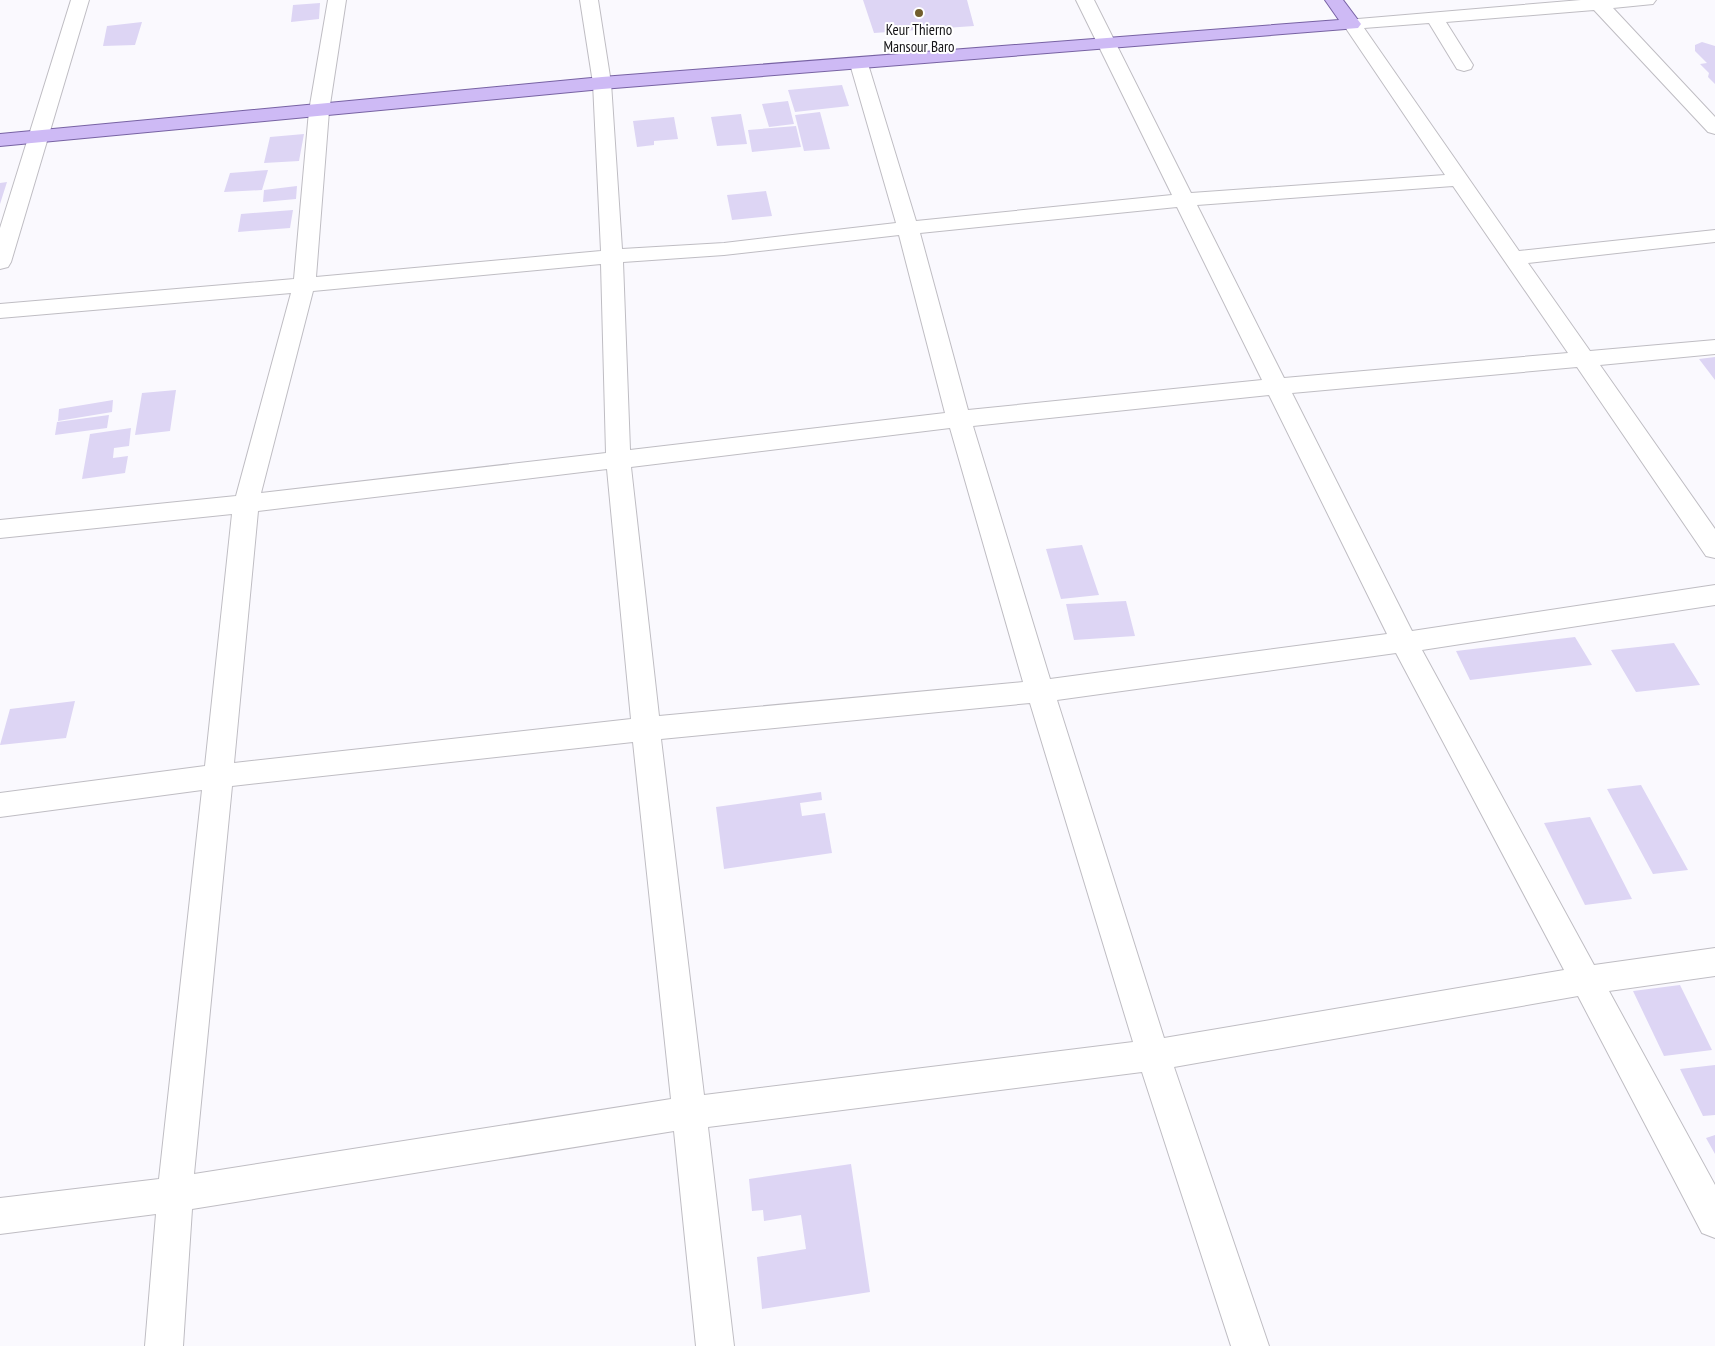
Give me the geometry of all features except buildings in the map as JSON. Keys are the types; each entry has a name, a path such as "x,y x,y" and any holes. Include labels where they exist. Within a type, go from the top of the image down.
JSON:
{"main road":[{"path":"1334,0 1352,24"},
{"path":"0,140 602,83 1352,24"}],"street":[{"path":"0,262 80,0"},
{"path":"164,1346 175,1194 246,504 304,286 319,111 337,0"},
{"path":"589,0 602,83 612,258 618,461 715,1346"},
{"path":"1085,0 1279,386 1404,642 1715,1220"},
{"path":"1647,0 1597,2 1352,24 1457,180 1586,359 1715,549"},
{"path":"1597,2 1715,128"},
{"path":"1434,18 1464,65"},
{"path":"859,64 908,228 959,420 1040,691 1153,1055 1250,1346"},
{"path":"0,311 304,286 654,253 724,249 1185,200 1457,180"},
{"path":"1514,258 1715,236"},
{"path":"0,529 246,504 959,420 1279,386 1715,348"},
{"path":"0,805 219,776 646,729 1040,691 1404,642 1715,595"},
{"path":"0,1216 175,1194 688,1113 1153,1055 1587,980 1715,962"}],"place":[{"name":"Keur Thierno Mansour Baro","path":"919,13"}]}
